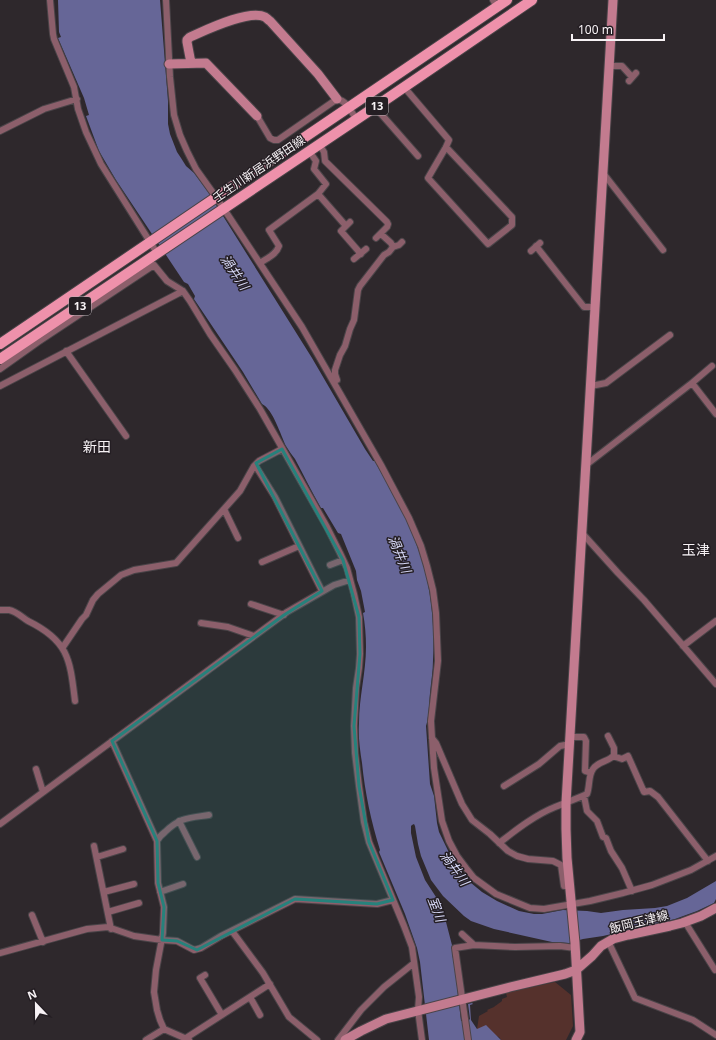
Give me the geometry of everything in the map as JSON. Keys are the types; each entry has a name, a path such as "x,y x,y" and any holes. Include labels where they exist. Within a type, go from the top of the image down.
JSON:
{"main road":[{"name":"壬生川新居浜野田線","path":"0,344 349,107 495,3 507,0"},
{"name":"壬生川新居浜野田線","path":"0,360 532,0"}],"street":[{"path":"50,0 53,34 74,87 78,109 86,132 101,164 158,253"},
{"path":"166,0 166,21 174,115 180,134 196,168 302,327 339,390 399,498 421,546 433,590 438,642 438,661 432,720 434,768 442,822 449,841 457,856 474,878 496,894 530,908 544,909 571,906 632,891 691,870 716,856"},
{"path":"576,1040 580,1032 566,829 566,803 613,0"},
{"path":"191,63 187,42 190,37 237,18 253,15 265,17 318,74 337,99 342,100 349,107 356,119"},
{"path":"169,64 206,63 257,116 270,138 274,140 278,140 337,99"},
{"path":"609,66 622,66 632,77"},
{"path":"404,87 449,140 428,178 488,244 512,225 512,217 446,147"},
{"path":"0,131 44,109 77,99"},
{"path":"375,107 418,156"},
{"path":"319,144 324,152 325,161 387,222 387,227 378,236 390,243 393,247"},
{"path":"260,263 278,250 279,246 269,230 318,194 326,184 314,169 316,162 309,151"},
{"path":"603,173 663,250"},
{"path":"318,194 348,224 341,231 363,252 354,260"},
{"path":"339,390 340,387 335,370 354,320 358,290 362,282 384,255 390,252 393,247 402,242"},
{"path":"536,247 584,306 595,307"},
{"path":"0,370 38,342 154,265 167,280 183,291 210,334 236,370 260,409 327,527 343,560 354,594 358,612 359,628 359,668 356,688 354,726 355,753 364,822 369,842 412,947 421,1010 422,1040"},
{"path":"0,386 183,291"},
{"path":"591,386 606,383 670,335"},
{"path":"66,351 126,436"},
{"path":"586,465 712,366"},
{"path":"692,383 716,414"},
{"path":"63,647 82,619 86,616 93,600 98,594 121,575 134,570 176,562 240,490 255,465 259,461 282,449"},
{"path":"255,465 275,497 322,591"},
{"path":"224,509 238,538"},
{"path":"582,533 644,600 716,684"},
{"path":"262,562 300,546"},
{"path":"330,565 343,560"},
{"path":"0,824 284,615 322,591 350,580"},
{"path":"251,604 284,615"},
{"path":"0,610 10,610 38,626 53,636 63,647 70,665 75,701"},
{"path":"683,646 716,621"},
{"path":"201,623 228,627 254,636"},
{"path":"608,736 614,748 613,756"},
{"path":"504,786 539,764 560,746 570,740 584,737 586,741 585,770 591,773"},
{"path":"432,738 436,743 462,804 472,820 508,851 517,856 553,861 561,865 564,886 570,886"},
{"path":"112,741 157,841 158,874 160,892 164,907 163,933 156,970 154,992 157,1010 164,1029 188,1039 270,984"},
{"path":"499,843 519,828 545,812 587,794 591,773 596,766 613,756 622,759 628,756 644,792 650,792 658,798 708,861"},
{"path":"36,768 43,792"},
{"path":"584,796 587,811 597,821 602,836 606,838 611,851 622,868 632,891"},
{"path":"157,841 179,820 209,815"},
{"path":"179,820 197,857"},
{"path":"94,846 111,929"},
{"path":"97,857 124,850"},
{"path":"104,892 134,884"},
{"path":"160,892 183,884"},
{"path":"0,953 87,929 108,927 134,936 177,941 194,950 201,948 295,899 377,904 392,900"},
{"path":"108,912 139,903"},
{"name":"飯岡玉津線","path":"576,970 608,941 628,934 685,922 716,908"},
{"path":"32,915 43,942"},
{"path":"685,922 715,970"},
{"path":"232,931 263,973 289,1017 317,1040"},
{"path":"462,934 474,945"},
{"path":"608,941 635,998 693,1020 716,1035"},
{"path":"468,1039 455,948 474,945 515,947 575,946"},
{"path":"338,1040 366,1006 384,988 414,963"},
{"path":"345,1040 386,1019 547,979 576,970"},
{"path":"205,975 200,978 222,1015"},
{"path":"250,997 260,1015"},
{"path":"146,1040 164,1029"}],"highlighted area":[{"path":"282,449 343,560 359,617 360,654 354,726 359,786 369,842 393,900 377,904 295,899 197,950 177,941 162,940 164,907 158,883 157,841 112,741 284,615 322,591 256,463"}],"shaded area":[{"path":"555,982 571,995 573,1026 566,1040 501,1040 499,1037 477,1029 479,1016 507,997 506,993"}],"water":[{"path":"58,0 160,0 168,101 168,124 177,152 186,166 194,173 208,192 312,358 365,449 373,461 375,461 402,510 422,560 429,588 433,617 433,668 426,726 430,784 434,796 439,832 454,863 465,878 482,892 497,901 519,911 534,914 563,910 601,913 667,906 687,898 716,881 716,899 714,903 697,911 675,919 603,936 569,943 552,942 494,929 471,921 464,916 443,896 431,880 421,856 415,826 414,824 412,825 411,833 416,857 425,880 436,897 446,922 453,949 452,953 461,1021 468,1021 470,1019 468,1004 472,1003 473,1004 470,1005 471,1020 477,1029 486,1025 501,1040 429,1040 417,948 405,914 379,852 380,850 371,818 365,785 359,728 360,704 366,656 366,634 363,613 365,612 356,571 341,534 338,533 323,508 321,508 295,459 286,446 270,411 262,404 243,372 194,299 195,296 188,284 184,282 116,180 99,151 86,116 89,115 84,98 58,38 61,37 59,32"}],"district":[{"name":"新田","path":"97,447"},
{"name":"玉津","path":"696,550"}],"water label":[{"name":"渦井川","path":"235,272"},
{"name":"渦井川","path":"400,554"},
{"name":"渦井川","path":"455,868"},
{"name":"室川","path":"437,909"}]}
